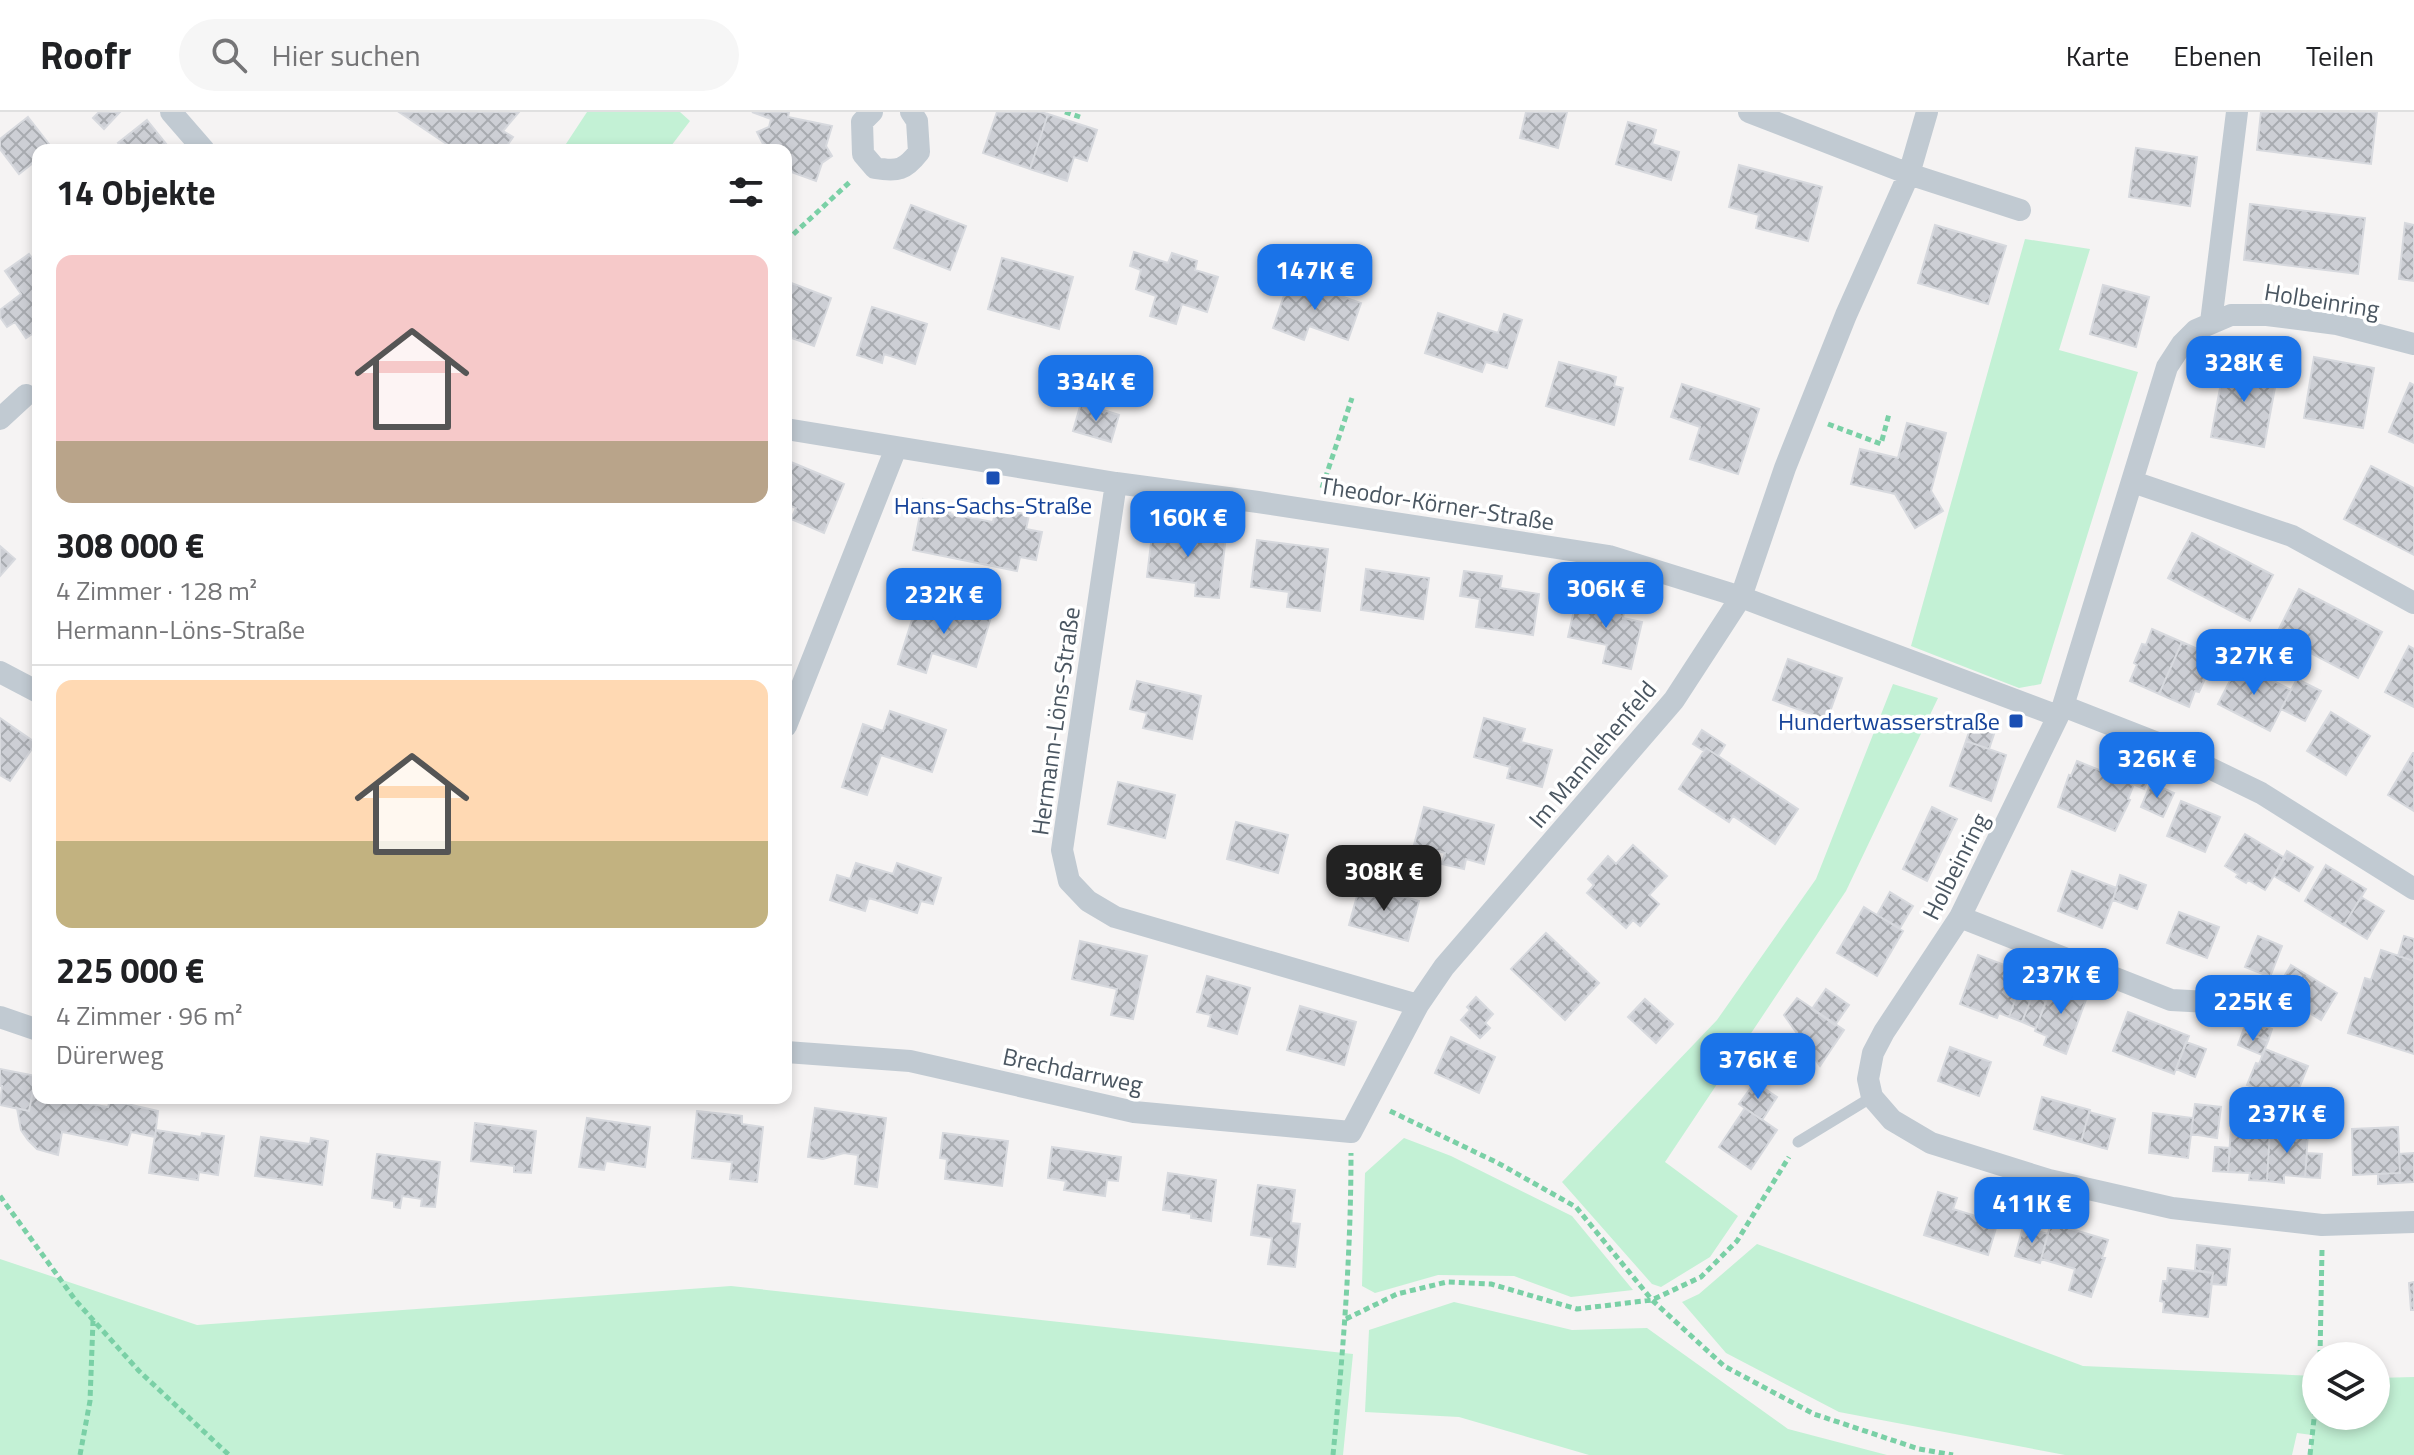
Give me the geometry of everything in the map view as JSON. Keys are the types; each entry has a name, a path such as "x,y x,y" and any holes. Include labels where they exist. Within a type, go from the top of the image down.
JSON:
{"street":[{"path":"171,112 199,144"},
{"path":"872,112 862,122 863,154 875,168 891,171 908,166 919,152 917,121 911,112"},
{"path":"1749,112 1909,174 2020,210"},
{"name":"Im Mannlehenfeld","path":"1351,1132 1418,1005 1444,967 1674,700 1741,597 1805,416 1909,174 1927,112"},
{"path":"2211,322 2237,112"},
{"name":"Holbeinring","path":"1872,1097 1868,1079 1873,1053 1960,917 2060,711 2167,367 2182,344 2196,330 2231,315 2267,315 2337,324 2414,344"},
{"path":"0,419 26,395"},
{"name":"Theodor-Körner-Straße","path":"792,430 1116,483 1315,510 1609,556 1741,597 2060,711"},
{"path":"792,711 896,448"},
{"path":"2133,482 2292,536 2414,603"},
{"name":"Hermann-Löns-Straße","path":"1116,483 1062,850 1069,881 1088,901 1115,917 1418,1005"},
{"path":"0,672 32,689"},
{"path":"2060,711 2160,744 2261,793 2414,889"},
{"path":"1960,917 2171,1000 2209,1002"},
{"path":"0,1017 32,1028"},
{"name":"Brechdarrweg","path":"792,1052 910,1061 1134,1112 1351,1132"},
{"path":"1872,1097 1892,1120 1931,1143 2049,1180 2172,1208 2322,1225 2414,1222"}],"lane":[{"path":"1798,1142 1872,1097"}],"path":[{"path":"1065,112 1080,117"},
{"path":"792,235 870,163"},
{"path":"1315,510 1352,398"},
{"path":"1805,416 1881,444 1889,414"},
{"path":"1368,1099 1498,1163 1576,1207 1652,1300 1724,1366 1814,1414 1919,1449 1953,1455"},
{"path":"1333,1455 1346,1319 1351,1132"},
{"path":"1346,1319 1397,1294 1447,1282 1491,1284 1577,1309 1652,1300 1701,1277 1737,1241 1798,1142"},
{"path":"0,1196 76,1301 139,1371 229,1455"},
{"path":"2320,1342 2322,1225"},
{"path":"80,1455 90,1401 93,1320"},
{"path":"2310,1455 2313,1430"}],"green space":[{"path":"587,112 680,112 690,121 673,144 566,144"},
{"path":"2025,239 2090,249 2059,350 2138,372 2041,684 2019,688 1911,646"},
{"path":"1893,684 1938,698 1846,891 1665,1162 1738,1216 1710,1257 1661,1287 1652,1284 1562,1182 1717,1020 1816,879"},
{"path":"1404,1138 1451,1156 1572,1216 1633,1290 1571,1297 1514,1276 1438,1275 1375,1293 1362,1286 1365,1173"},
{"path":"1757,1244 2083,1366 2302,1375 2302,1430 2390,1430 2390,1378 2414,1377 2414,1455 2310,1455 2312,1435 2297,1433 2292,1455 2065,1455 1839,1412 1726,1353 1682,1302 1699,1294"},
{"path":"0,1259 197,1325 731,1286 1353,1354 1343,1455 0,1455"},
{"path":"1454,1302 1572,1330 1647,1328 1788,1429 1887,1455 1589,1455 1459,1417 1365,1412 1369,1330"}],"building":[{"path":"99,112 120,112 104,129 93,118"},
{"path":"399,112 519,112 503,131 513,137 508,144 447,144"},
{"path":"752,112 789,112 788,117 832,126 826,146 832,156 822,163 816,181 792,172 792,144 763,144 757,132 769,127 771,119"},
{"path":"997,112 1048,114 1030,169 983,153"},
{"path":"1526,112 1567,112 1558,148 1520,138"},
{"path":"2261,112 2377,112 2371,164 2257,150"},
{"path":"1048,114 1097,130 1087,161 1074,157 1067,181 1030,169"},
{"path":"28,117 49,144 32,144 32,164 19,174 0,149 0,139"},
{"path":"147,120 166,144 119,144"},
{"path":"1628,122 1656,130 1652,144 1679,152 1671,180 1616,164"},
{"path":"2136,148 2197,157 2190,206 2129,197"},
{"path":"1739,165 1822,187 1808,241 1756,228 1759,215 1729,207"},
{"path":"2250,204 2365,218 2358,274 2244,260"},
{"path":"911,205 966,226 950,270 894,248"},
{"path":"2405,223 2414,225 2414,281 2399,279"},
{"path":"1935,225 2006,246 1988,304 1918,283"},
{"path":"1134,252 1168,263 1172,253 1197,261 1195,270 1218,277 1207,312 1182,304 1176,324 1150,316 1156,296 1136,289 1141,270 1130,266"},
{"path":"29,254 32,258 32,334 26,338 15,322 7,327 0,317 0,310 21,294 5,271"},
{"path":"1002,258 1073,277 1059,329 988,309"},
{"path":"1290,278 1361,303 1348,340 1309,326 1304,340 1273,328"},
{"path":"792,283 831,298 814,346 792,338"},
{"path":"2103,285 2149,297 2136,347 2090,334"},
{"path":"872,307 927,324 915,364 884,354 882,363 857,355"},
{"path":"1438,313 1498,333 1504,314 1522,320 1507,368 1486,362 1482,372 1425,353"},
{"path":"2314,357 2374,368 2363,428 2304,418"},
{"path":"2225,361 2278,371 2264,447 2211,437"},
{"path":"1559,362 1616,377 1614,386 1623,388 1614,425 1546,406"},
{"path":"2410,383 2414,385 2414,443 2389,432"},
{"path":"1682,384 1759,409 1738,474 1690,459 1700,427 1671,417"},
{"path":"1081,403 1119,415 1111,442 1073,431"},
{"path":"1907,423 1946,433 1931,491 1943,511 1915,528 1895,494 1851,484 1860,449 1898,458"},
{"path":"792,462 844,484 824,533 792,519 796,508 792,506"},
{"path":"2371,466 2414,488 2414,555 2344,519"},
{"path":"923,499 952,505 950,514 993,522 996,508 1029,515 1026,529 1042,532 1036,560 1020,557 1017,571 913,550"},
{"path":"1153,526 1226,535 1219,598 1195,596 1196,583 1147,577"},
{"path":"2192,533 2273,575 2250,621 2168,578"},
{"path":"1257,540 1328,549 1320,611 1287,607 1289,592 1251,587"},
{"path":"0,546 15,559 0,576"},
{"path":"1366,569 1429,578 1423,619 1361,610"},
{"path":"1464,571 1502,576 1500,588 1539,594 1533,635 1476,627 1480,599 1460,596"},
{"path":"2299,589 2382,632 2358,678 2276,635"},
{"path":"1577,597 1625,607 1623,618 1642,622 1631,669 1603,663 1607,645 1568,637"},
{"path":"940,600 991,617 976,667 932,653 926,673 898,664 917,604 937,611"},
{"path":"2152,629 2182,642 2159,694 2130,681 2142,644 2146,645"},
{"path":"2182,642 2211,655 2204,670 2208,672 2189,707 2159,694"},
{"path":"2409,646 2414,649 2414,707 2385,692"},
{"path":"1788,659 1842,678 1827,720 1773,700"},
{"path":"2239,663 2291,690 2270,731 2218,704"},
{"path":"2297,679 2321,691 2305,721 2281,709"},
{"path":"1137,681 1201,696 1192,739 1143,728 1147,713 1130,709"},
{"path":"890,711 946,730 932,772 881,755 867,795 842,787 863,724 883,731"},
{"path":"2331,712 2370,736 2346,775 2307,751"},
{"path":"1974,717 1997,725 1989,749 1966,741"},
{"path":"0,718 32,740 32,749 10,781 0,775"},
{"path":"1484,718 1525,729 1521,742 1552,750 1542,787 1507,778 1510,767 1474,757"},
{"path":"1702,730 1725,745 1718,756 1693,744"},
{"path":"1966,741 2006,755 1991,801 1950,786"},
{"path":"1706,748 1798,809 1775,844 1733,816 1729,822 1679,789"},
{"path":"2414,753 2414,811 2388,795"},
{"path":"2131,754 2154,764 2144,789 2121,779"},
{"path":"2077,761 2134,784 2115,831 2058,807"},
{"path":"1118,782 1175,795 1165,838 1108,824"},
{"path":"2151,783 2174,793 2163,817 2141,807"},
{"path":"2181,801 2220,817 2205,852 2167,836"},
{"path":"1424,807 1494,825 1484,864 1466,859 1464,869 1442,864 1445,853 1414,845"},
{"path":"1932,807 1957,819 1927,881 1903,869"},
{"path":"1236,822 1288,835 1278,873 1227,859"},
{"path":"2245,834 2285,858 2265,890 2236,877 2238,874 2225,866"},
{"path":"1633,845 1667,876 1649,895 1659,904 1640,926 1633,920 1626,928 1587,893 1594,885 1588,879 1608,856 1616,864"},
{"path":"2287,851 2313,867 2299,891 2274,876"},
{"path":"856,863 893,874 897,863 941,878 933,904 921,901 917,913 869,898 865,911 830,900 837,875 850,879"},
{"path":"2326,865 2366,889 2344,925 2305,901"},
{"path":"2072,871 2117,888 2102,928 2058,911"},
{"path":"2120,875 2146,885 2137,909 2113,900"},
{"path":"1360,885 1419,901 1408,941 1349,925"},
{"path":"1890,892 1913,906 1900,928 1877,915"},
{"path":"2361,897 2384,911 2367,939 2344,925"},
{"path":"1864,907 1903,931 1877,976 1837,953"},
{"path":"2179,912 2219,927 2207,958 2167,943"},
{"path":"1546,933 1599,983 1565,1020 1511,969"},
{"path":"2258,936 2282,946 2270,977 2245,967"},
{"path":"2404,936 2414,939 2414,961 2398,956"},
{"path":"1080,941 1147,956 1133,1019 1111,1015 1117,989 1072,979"},
{"path":"2381,950 2414,961 2414,1054 2348,1033 2365,978 2371,980"},
{"path":"1978,955 2015,969 2012,977 2022,981 2009,1017 1999,1013 1997,1018 1960,1004"},
{"path":"2291,965 2337,993 2321,1020 2275,992"},
{"path":"1207,976 1250,988 1237,1034 1208,1026 1211,1015 1197,1012"},
{"path":"2022,981 2036,986 2022,1022 2009,1017"},
{"path":"2053,981 2088,994 2066,1054 2044,1045 2047,1036 2035,1031"},
{"path":"2036,986 2050,991 2036,1028 2022,1022"},
{"path":"1826,989 1849,1005 1835,1025 1812,1009"},
{"path":"1476,997 1493,1014 1485,1023 1490,1028 1480,1038 1461,1020"},
{"path":"1797,998 1844,1030 1820,1066 1784,1015"},
{"path":"1645,999 1673,1024 1656,1043 1628,1017"},
{"path":"1300,1006 1356,1022 1344,1065 1287,1050"},
{"path":"2128,1012 2189,1036 2174,1074 2113,1051"},
{"path":"2248,1019 2272,1029 2268,1041 2243,1031"},
{"path":"2243,1031 2268,1041 2262,1055 2238,1045"},
{"path":"1451,1037 1495,1057 1479,1093 1435,1073"},
{"path":"2186,1042 2206,1049 2195,1077 2176,1069"},
{"path":"1950,1047 1991,1062 1979,1096 1938,1081"},
{"path":"2265,1049 2308,1066 2293,1103 2247,1085"},
{"path":"0,1069 32,1075 29,1111 0,1105"},
{"path":"1755,1082 1777,1097 1762,1120 1739,1104"},
{"path":"32,1096 32,1104 108,1107 109,1104 127,1104 158,1111 155,1137 131,1132 127,1145 62,1132 58,1155 37,1149 21,1130 17,1108 29,1111"},
{"path":"2042,1097 2090,1110 2081,1142 2034,1129"},
{"path":"2195,1104 2221,1107 2217,1138 2191,1134"},
{"path":"815,1108 886,1118 877,1187 855,1184 858,1155 844,1153 823,1159 808,1157"},
{"path":"1745,1108 1777,1130 1751,1169 1719,1147"},
{"path":"697,1111 742,1116 742,1124 763,1127 757,1182 730,1179 732,1162 692,1158"},
{"path":"2089,1112 2115,1119 2107,1149 2081,1142"},
{"path":"2153,1113 2193,1118 2188,1158 2149,1153"},
{"path":"587,1118 650,1127 645,1167 606,1161 604,1170 579,1167"},
{"path":"475,1123 536,1131 531,1173 514,1172 514,1166 471,1161"},
{"path":"2231,1127 2270,1129 2267,1181 2249,1180 2250,1173 2228,1172"},
{"path":"2398,1127 2400,1173 2353,1175 2352,1129"},
{"path":"2270,1129 2308,1132 2305,1177 2284,1175 2284,1183 2267,1181"},
{"path":"156,1130 201,1137 202,1133 224,1136 218,1175 199,1172 198,1180 149,1173"},
{"path":"943,1133 1008,1141 1002,1186 945,1179 947,1159 940,1158"},
{"path":"261,1137 310,1144 311,1138 328,1141 322,1185 255,1176"},
{"path":"1052,1147 1121,1157 1118,1181 1107,1180 1105,1196 1064,1190 1066,1181 1048,1178"},
{"path":"2215,1147 2230,1148 2228,1172 2213,1171"},
{"path":"2307,1153 2322,1154 2320,1178 2305,1177"},
{"path":"2414,1153 2414,1182 2378,1184 2378,1174 2400,1173 2399,1154"},
{"path":"377,1154 440,1162 435,1207 421,1206 422,1199 402,1196 400,1208 394,1207 394,1201 372,1198"},
{"path":"1168,1173 1216,1180 1211,1221 1163,1210"},
{"path":"1258,1185 1295,1190 1291,1223 1300,1224 1295,1267 1268,1264 1272,1238 1251,1235"},
{"path":"1938,1192 1957,1198 1953,1209 1982,1218 1986,1206 2001,1211 1988,1255 1924,1235"},
{"path":"2051,1223 2108,1240 2091,1297 2069,1290 2075,1269 2041,1259"},
{"path":"2023,1227 2048,1234 2040,1263 2015,1256"},
{"path":"2197,1245 2230,1249 2226,1285 2211,1284 2213,1273 2195,1270"},
{"path":"2168,1268 2213,1273 2208,1317 2163,1312 2164,1302 2160,1301"},
{"path":"2414,1282 2414,1310 2411,1310 2409,1283"}],"place":[{"name":"Hans-Sachs-Straße","path":"993,478"},
{"name":"Hundertwasserstraße","path":"2016,721"}]}
